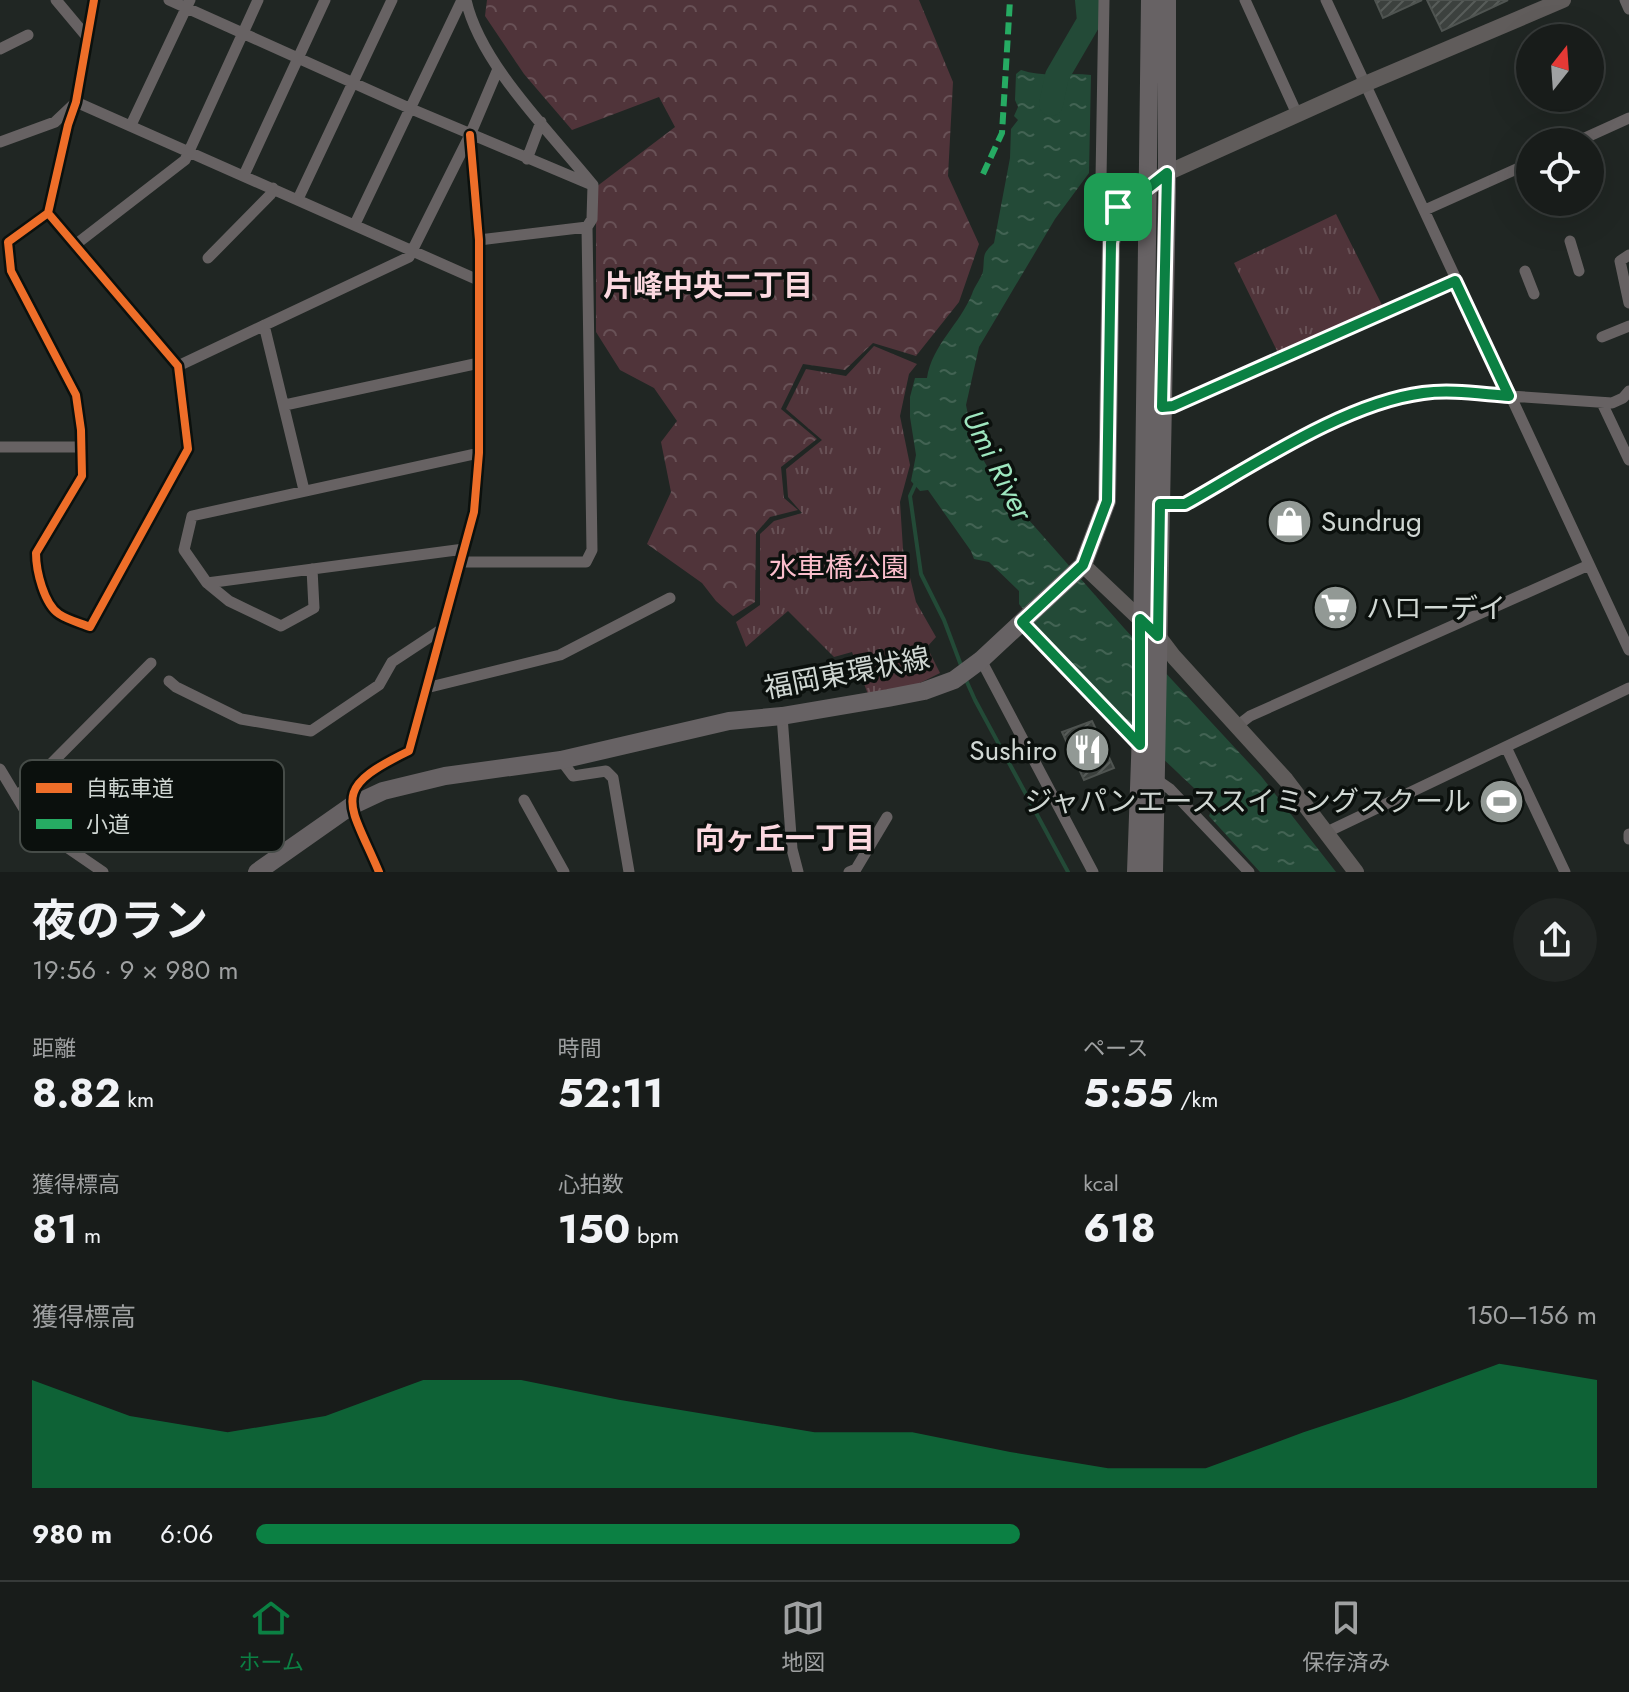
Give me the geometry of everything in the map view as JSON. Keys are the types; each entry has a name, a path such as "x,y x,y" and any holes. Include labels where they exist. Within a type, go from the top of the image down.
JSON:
{"main road":[{"path":"1136,872 1150,0"},
{"path":"1154,872 1167,173 1167,0"},
{"path":"1118,207 1128,197 1148,188 1167,173"},
{"name":"福岡東環状線","path":"257,872 351,806 383,791 445,776 561,760 729,721 782,716 924,691 954,680 978,662 1080,568 1107,501 1111,243 1118,207"}],"street":[{"path":"56,0 87,37"},
{"path":"48,213 178,366 188,449 90,627 61,616 51,608 36,566 36,553 82,476 81,430 76,395 11,271 8,242 48,213 76,102 94,0"},
{"path":"169,0 189,4 243,33 409,108 593,185"},
{"path":"75,245 185,160 258,0"},
{"path":"244,175 325,0"},
{"path":"298,199 392,0"},
{"path":"461,562 586,562 592,550 587,227 592,219 593,185 498,69 464,0"},
{"path":"355,224 464,0"},
{"path":"1104,0 1101,179 1118,207"},
{"path":"1245,0 1297,114"},
{"path":"1326,0 1629,650"},
{"path":"1167,173 1563,0"},
{"path":"1625,0 1629,9"},
{"path":"131,125 189,4"},
{"path":"0,49 28,35"},
{"path":"178,366 409,257 470,135 498,69"},
{"path":"76,102 478,280"},
{"path":"0,142 55,122 76,102"},
{"path":"1604,129 1629,118"},
{"path":"527,159 541,122"},
{"path":"379,872 351,806 352,792 362,778 409,751 474,512 479,453 479,240 470,135"},
{"path":"1425,210 1516,169"},
{"path":"208,258 270,195 273,188"},
{"path":"479,240 587,227"},
{"path":"1570,241 1579,271"},
{"path":"1629,255 1620,261 1629,303"},
{"path":"1525,271 1534,294"},
{"path":"1162,407 1173,406 1455,281"},
{"path":"264,325 304,490"},
{"path":"1602,337 1629,326"},
{"path":"285,405 479,363"},
{"path":"1160,504 1185,504 1329,424 1364,408 1424,393 1612,403 1629,391"},
{"path":"1602,403 1629,460"},
{"path":"0,447 79,447"},
{"path":"312,569 314,608 281,626 229,601 207,583 184,550 192,516 479,453"},
{"path":"207,583 464,549"},
{"path":"1237,726 1250,716 1589,565"},
{"path":"1080,568 1158,639 1237,726 1286,780 1356,872"},
{"path":"426,688 560,655 670,598"},
{"path":"1024,619 1140,739"},
{"path":"169,681 241,719 311,731 379,685 392,662 442,629"},
{"path":"978,662 1093,872"},
{"path":"53,760 151,663"},
{"path":"1327,832 1629,688"},
{"path":"782,716 792,849 798,872"},
{"path":"1506,747 1565,872"},
{"path":"561,760 573,776 606,771 613,778 629,872"},
{"path":"0,769 20,803"},
{"path":"1157,780 1170,789 1249,872"},
{"path":"16,796 20,792"},
{"path":"524,800 564,872"},
{"path":"849,872 856,869 887,817"},
{"path":"74,852 103,872"}],"green space":[{"path":"487,0 919,0 953,82 948,176 979,244 959,302 916,356 873,343 845,370 803,364 781,409 817,439 781,467 784,498 798,510 770,517 756,533 755,602 733,616 702,583 647,544 671,492 661,442 677,421 654,388 620,370 596,332 596,187 675,127 659,97 572,130 524,74 485,16"},
{"path":"1336,214 1383,307 1279,355 1234,263"},
{"name":"水車橋公園","path":"874,346 917,364 909,374 900,416 910,465 900,502 903,549 916,602 936,637 927,647 940,673 916,685 869,697 852,652 834,657 788,611 746,647 736,622 760,605 760,534 774,521 802,513 788,497 786,469 822,440 786,409 806,369 846,376"}],"water":[{"path":"1021,70 1038,74 1091,75 1089,173 1055,219 979,347 966,405 974,444 998,485 1124,628 1261,776 1336,872 1260,872 1209,816 1213,806 1122,720 1019,604 1019,591 989,562 974,559 928,490 920,491 911,481 916,455 910,397 915,378 927,378 934,355 967,305 982,273 985,253 994,243 1010,158 1011,129 1018,120 1014,116 1018,107 1015,100 1016,74"}],"building":[{"path":"1375,0 1422,0 1383,18"},
{"path":"1427,0 1508,0 1442,31"},
{"name":"Sushiro","path":"1092,721 1114,768 1084,780 1062,732"}],"waterway":[{"name":"Umi River","path":"1051,104 1057,76 1089,21 1087,0"},
{"path":"916,483 910,496 921,574 944,620 962,668"},
{"path":"966,680 1068,872"}],"marked path":[{"path":"983,174 1002,133 1010,0"}],"cycle path":[{"path":"48,213 178,366 188,449 90,627 66,618 54,609 45,595 37,569 36,553 82,476 81,430 76,395 11,271 8,242 48,213 76,102 94,0"},
{"path":"379,872 360,829 352,800 356,788 366,776 409,751 474,512 479,453 479,240 470,135"}],"place":[{"name":"Sundrug","path":"1290,521"},
{"name":"ハローデイ","path":"1335,608"},
{"name":"Sushiro","path":"1088,750"},
{"name":"ジャパンエーススイミングスクール","path":"1502,801"}],"district":[{"name":"片峰中央二丁目","path":"708,285"},
{"name":"向ヶ丘一丁目","path":"785,838"}],"route":[{"path":"1167,173 1162,407 1173,406 1455,281 1509,396 1424,393 1364,408 1329,424 1185,504 1160,504 1158,636 1140,619 1140,745 1022,622 1083,565 1107,501 1111,243 1118,207 1128,197 1148,188 1167,173"}]}
